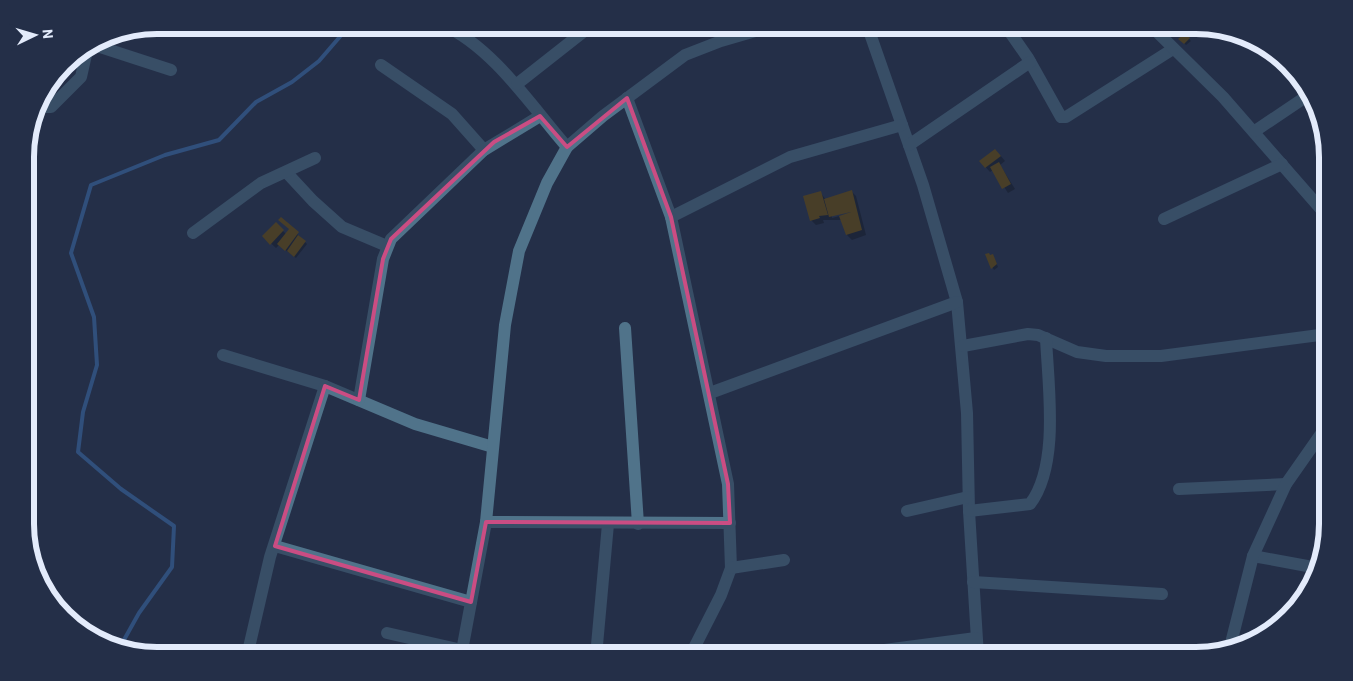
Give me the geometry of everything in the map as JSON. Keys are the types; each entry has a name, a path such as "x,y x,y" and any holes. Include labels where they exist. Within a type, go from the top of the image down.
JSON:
{"street":[{"path":"459,34 517,84 540,116 567,147"},
{"path":"517,84 581,34"},
{"path":"463,647 486,522 506,325 520,251 547,182 567,147 627,98 686,55 745,34"},
{"path":"870,34 910,145 957,302 963,346 967,413 968,497 977,647"},
{"path":"1011,34 1030,62 1059,115 1066,116 1173,48"},
{"path":"1159,34 1224,97 1319,207"},
{"path":"100,47 171,70"},
{"path":"44,107 51,107 79,80 89,54"},
{"path":"910,145 1030,62"},
{"path":"381,65 452,114 484,150"},
{"path":"627,98 671,217 728,484 731,568 721,595 695,647"},
{"path":"1255,131 1305,98"},
{"path":"359,400 382,259 391,239 484,150 540,116"},
{"path":"671,217 790,157 902,125"},
{"path":"193,234 261,183 315,158"},
{"path":"1164,219 1282,164"},
{"path":"287,172 313,201 342,227 387,246"},
{"path":"710,394 957,302"},
{"path":"625,328 638,524"},
{"path":"963,346 1028,334 1046,338 1077,352 1106,356 1161,356 1319,335"},
{"path":"969,511 1030,504 1037,495 1050,443 1046,338"},
{"path":"223,354 325,386 415,424 494,447"},
{"path":"249,647 270,557 325,386"},
{"path":"1231,642 1253,556 1286,484 1319,437"},
{"path":"1179,489 1286,484"},
{"path":"907,511 968,497"},
{"path":"486,522 730,523"},
{"path":"597,647 608,524"},
{"path":"275,546 471,602"},
{"path":"1253,556 1312,567"},
{"path":"731,568 784,560"},
{"path":"973,582 1162,594"},
{"path":"387,633 440,647"},
{"path":"908,647 976,638"}],"highlighted area":[{"path":"627,98 671,217 728,484 730,523 486,522 471,602 275,546 325,386 359,400 383,259 391,239 494,142 540,116 567,147"}],"building":[{"path":"1184,34 1190,38 1184,44 1178,39"},
{"path":"995,149 1001,156 985,168 979,161"},
{"path":"999,162 1011,184 1002,189 990,167"},
{"path":"852,190 862,230 846,235 839,216 851,212 829,217 824,199"},
{"path":"821,191 828,215 819,216 820,218 810,221 803,196"},
{"path":"281,217 299,232 285,251 277,244 289,229 278,220"},
{"path":"276,222 284,230 270,245 262,236"},
{"path":"298,235 306,241 294,257 287,251"},
{"path":"989,253 990,255 993,254 997,264 991,269 985,254"}],"waterway":[{"path":"123,642 139,613 172,567 174,526 121,489 78,452 83,412 97,365 94,317 71,253 91,185 165,155 219,140 256,102 292,82 319,61 342,34"}]}
